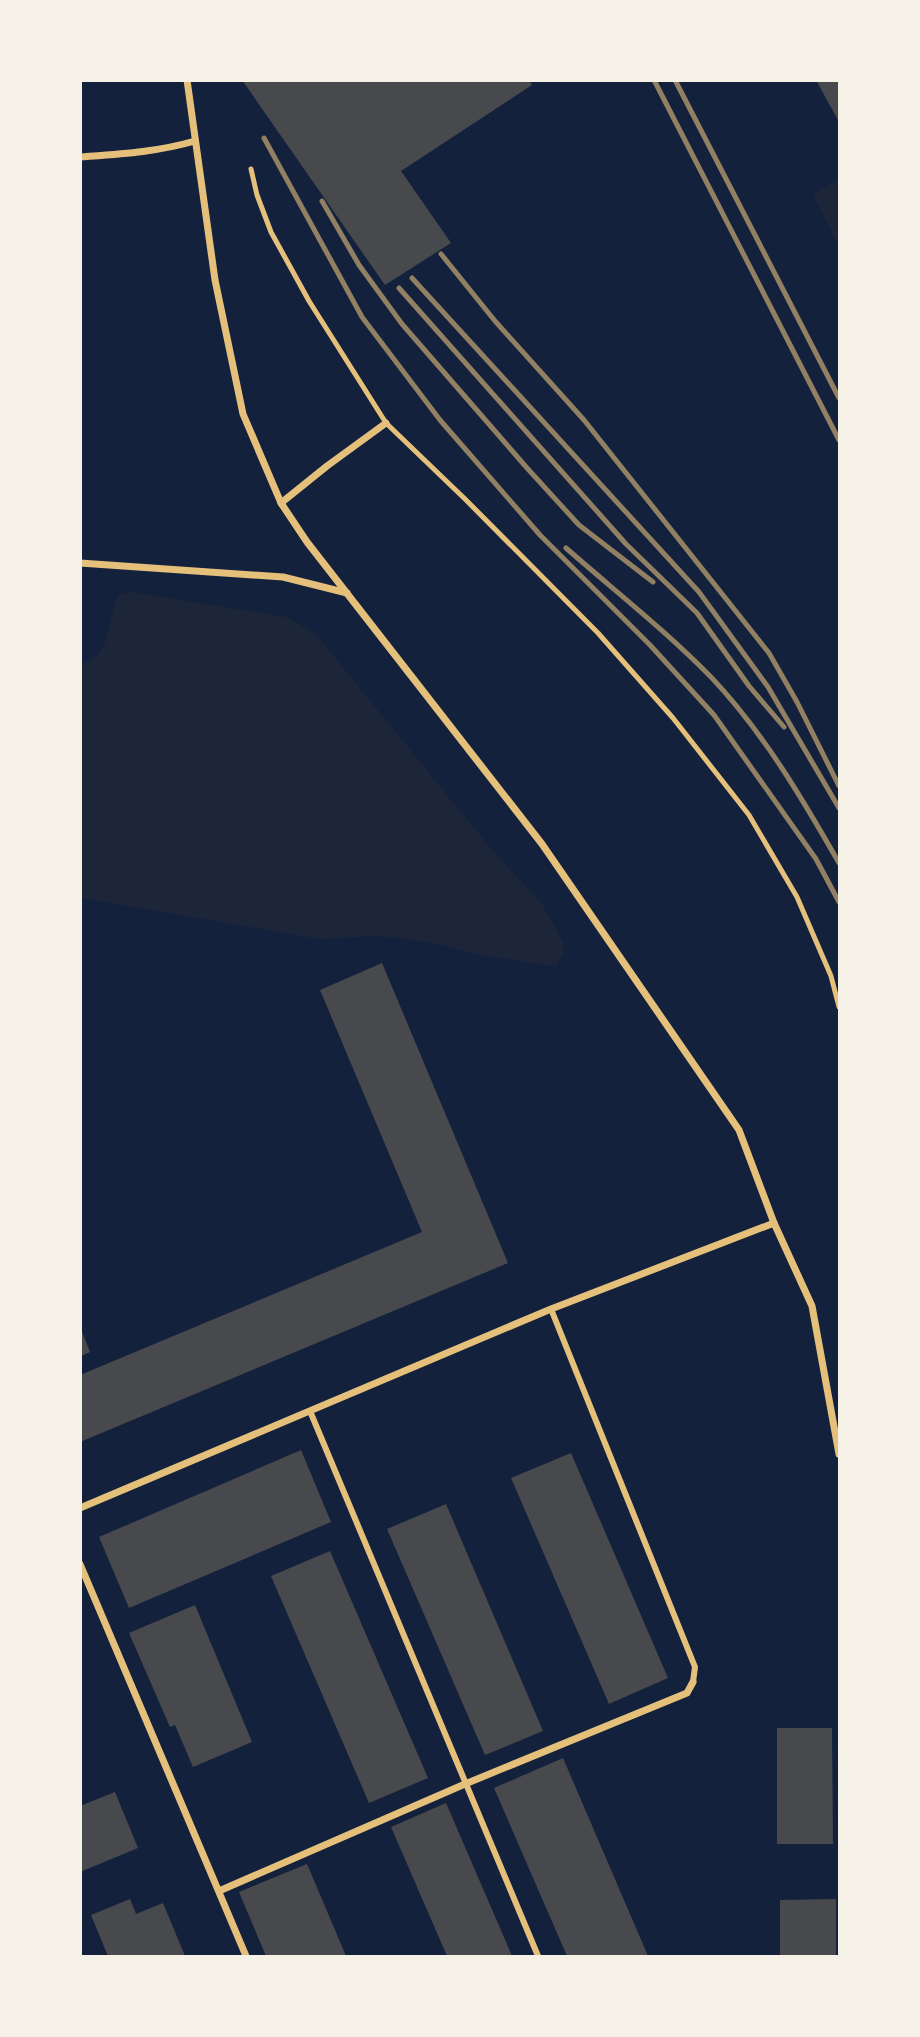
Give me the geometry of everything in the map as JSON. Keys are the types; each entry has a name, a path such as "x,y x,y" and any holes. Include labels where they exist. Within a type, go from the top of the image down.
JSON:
{"street":[{"path":"187,80 215,281 243,414 281,503 307,542 542,844 739,1130 774,1223 813,1307 839,1454"},
{"path":"80,157 147,152 195,141"},
{"path":"281,503 386,424"},
{"path":"80,563 283,578 348,593"},
{"path":"80,1508 551,1309 774,1223"},
{"path":"219,1891 465,1784 687,1693 694,1682 695,1667 551,1309"},
{"path":"310,1411 538,1956"},
{"path":"80,1564 246,1956"}],"lane":[{"path":"251,169 257,195 271,232 309,301 386,424 598,633 673,718 749,815 797,897 831,976 839,1007"}],"shaded area":[{"path":"839,180 839,246 813,194"},
{"path":"132,592 286,617 314,632 497,856 541,902 563,942 563,954 557,965 475,954 439,944 400,938 375,936 320,939 81,898 81,664 92,659 105,644 120,594"}],"building":[{"path":"242,80 529,80 532,85 401,171 451,243 385,285"},
{"path":"816,80 839,80 839,122"},
{"path":"382,963 508,1263 80,1442 80,1375 422,1232 320,990"},
{"path":"81,1329 90,1352 81,1356"},
{"path":"301,1450 331,1522 129,1608 99,1537"},
{"path":"571,1453 668,1678 609,1704 511,1478"},
{"path":"446,1504 543,1731 485,1755 387,1529"},
{"path":"330,1551 428,1778 369,1803 271,1576"},
{"path":"195,1605 252,1742 193,1767 175,1725 170,1727 129,1633"},
{"path":"777,1728 832,1728 833,1844 777,1844"},
{"path":"563,1758 648,1956 567,1956 494,1788"},
{"path":"115,1792 138,1848 80,1872 80,1806"},
{"path":"446,1803 512,1956 447,1956 391,1827"},
{"path":"307,1864 346,1956 266,1956 239,1892"},
{"path":"130,1899 136,1914 163,1903 185,1956 108,1956 91,1915"},
{"path":"836,1899 836,1956 780,1956 780,1900"}],"railway":[{"path":"654,80 839,440"},
{"path":"675,80 839,398"},
{"path":"264,138 362,317 440,420 540,535 650,645 714,715 816,859 839,902"},
{"path":"322,201 359,265 402,324 527,468 579,525 653,582"},
{"path":"441,254 495,321 584,420 769,653 839,786"},
{"path":"412,278 699,592 768,687 839,808"},
{"path":"399,288 626,544 697,613 749,686 784,727"},
{"path":"566,548 676,643 730,698 781,766 839,863"}]}
